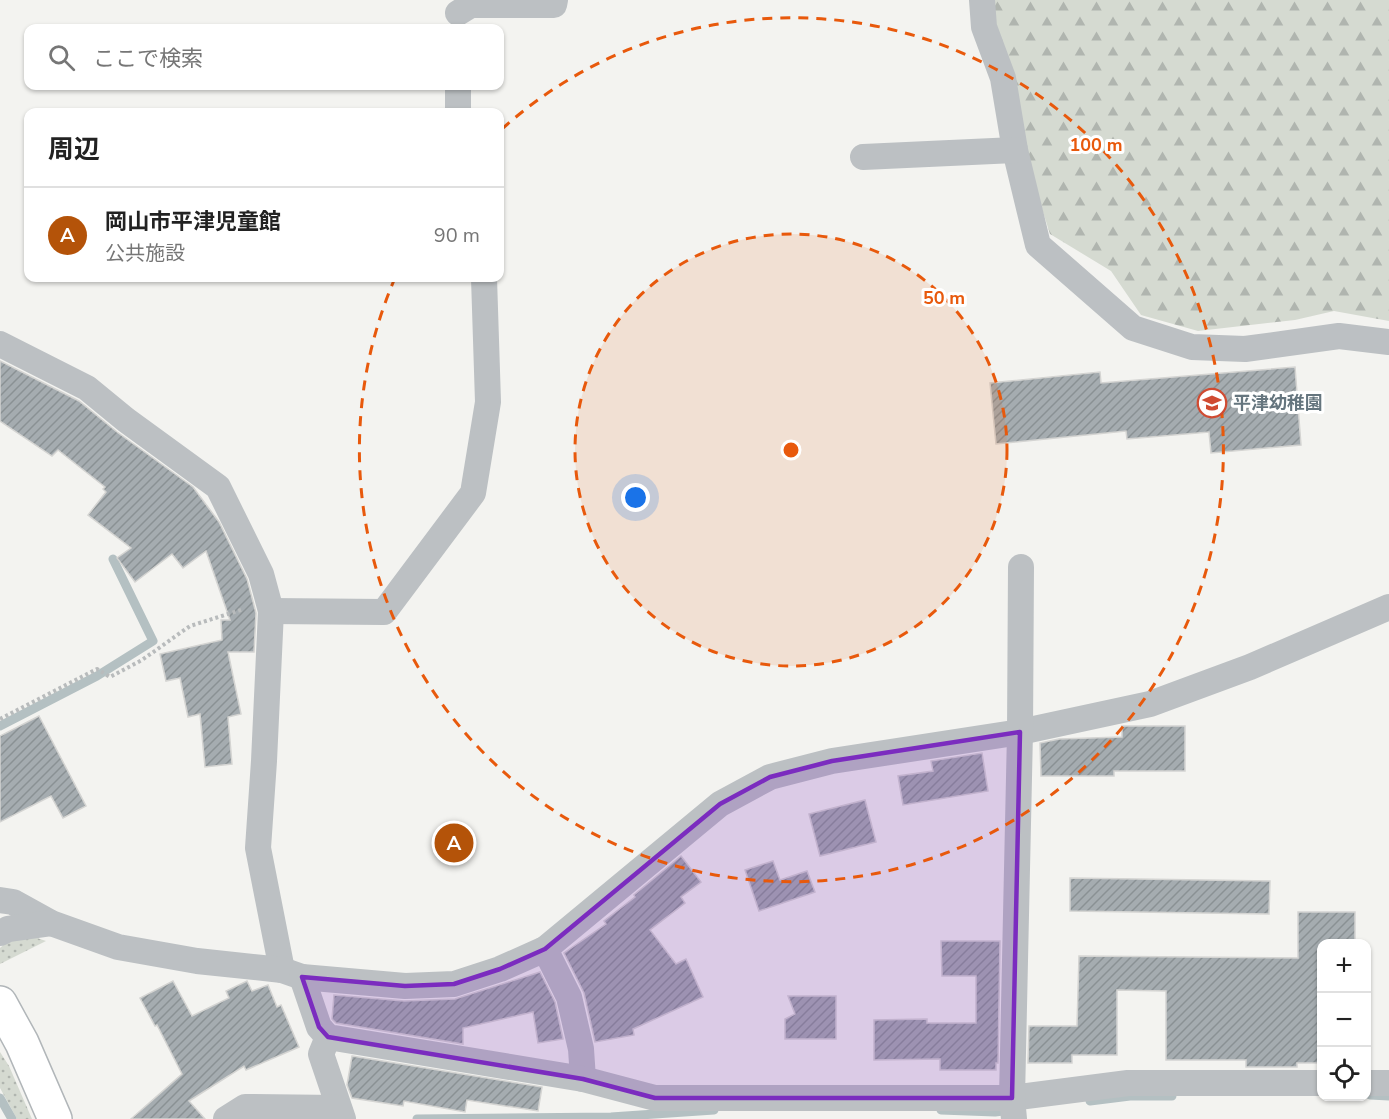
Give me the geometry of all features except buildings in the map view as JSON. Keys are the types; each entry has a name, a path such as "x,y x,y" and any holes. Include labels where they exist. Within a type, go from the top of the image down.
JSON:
{"main road":[{"path":"0,1003 22,1043 55,1119"}],"street":[{"path":"455,14 471,4 554,4 555,0"},
{"path":"982,0 984,27 1003,78 1015,150 1038,245 1133,328 1192,347 1245,350 1339,336 1389,342"},
{"path":"458,90 458,108"},
{"path":"863,157 1015,150"},
{"path":"271,611 384,612 473,493 488,402 484,282"},
{"path":"0,344 87,388 126,420 219,488 261,574 271,611 258,848 292,974 319,1028 328,1038 583,1079 655,1098 1013,1109 1128,1083 1317,1083"},
{"path":"1013,1109 1021,567"},
{"path":"0,900 13,902 51,923 118,947 292,974 405,986 454,984 500,969 545,949 720,804 770,777 832,761 1020,732 1150,704 1250,667 1389,607"},
{"path":"0,933 8,929 51,923"},
{"path":"545,949 569,997 581,1049 583,1079"},
{"path":"226,1119 245,1107 340,1114 321,1054 328,1038"},
{"path":"1371,1083 1389,1083"}],"path":[{"path":"0,719 97,669 110,677 142,660 190,626 247,608 271,611"}],"highlighted area":[{"path":"1020,732 1012,1098 655,1098 583,1079 328,1037 319,1027 302,977 405,986 454,984 500,969 545,949 720,804 770,777 832,761"}],"green space":[{"path":"992,0 1389,0 1389,321 1334,311 1295,320 1198,331 1141,315 1111,271 1050,234 1030,171 993,23"},
{"path":"34,937 46,941 0,964 0,948 7,942"},
{"path":"0,1052 9,1066 32,1119 17,1119 0,1088"}],"waterway":[{"path":"0,726 97,676 153,641 113,559"},
{"path":"1371,1095 1389,1096"},
{"path":"1090,1101 1130,1096 1172,1096"},
{"path":"0,1098 12,1119"},
{"path":"417,1119 611,1117 714,1110"},
{"path":"941,1110 995,1112 1011,1110"}],"place":[{"name":"平津幼稚園","path":"1212,403"},
{"name":"岡山市平津児童館","path":"454,843"}]}
